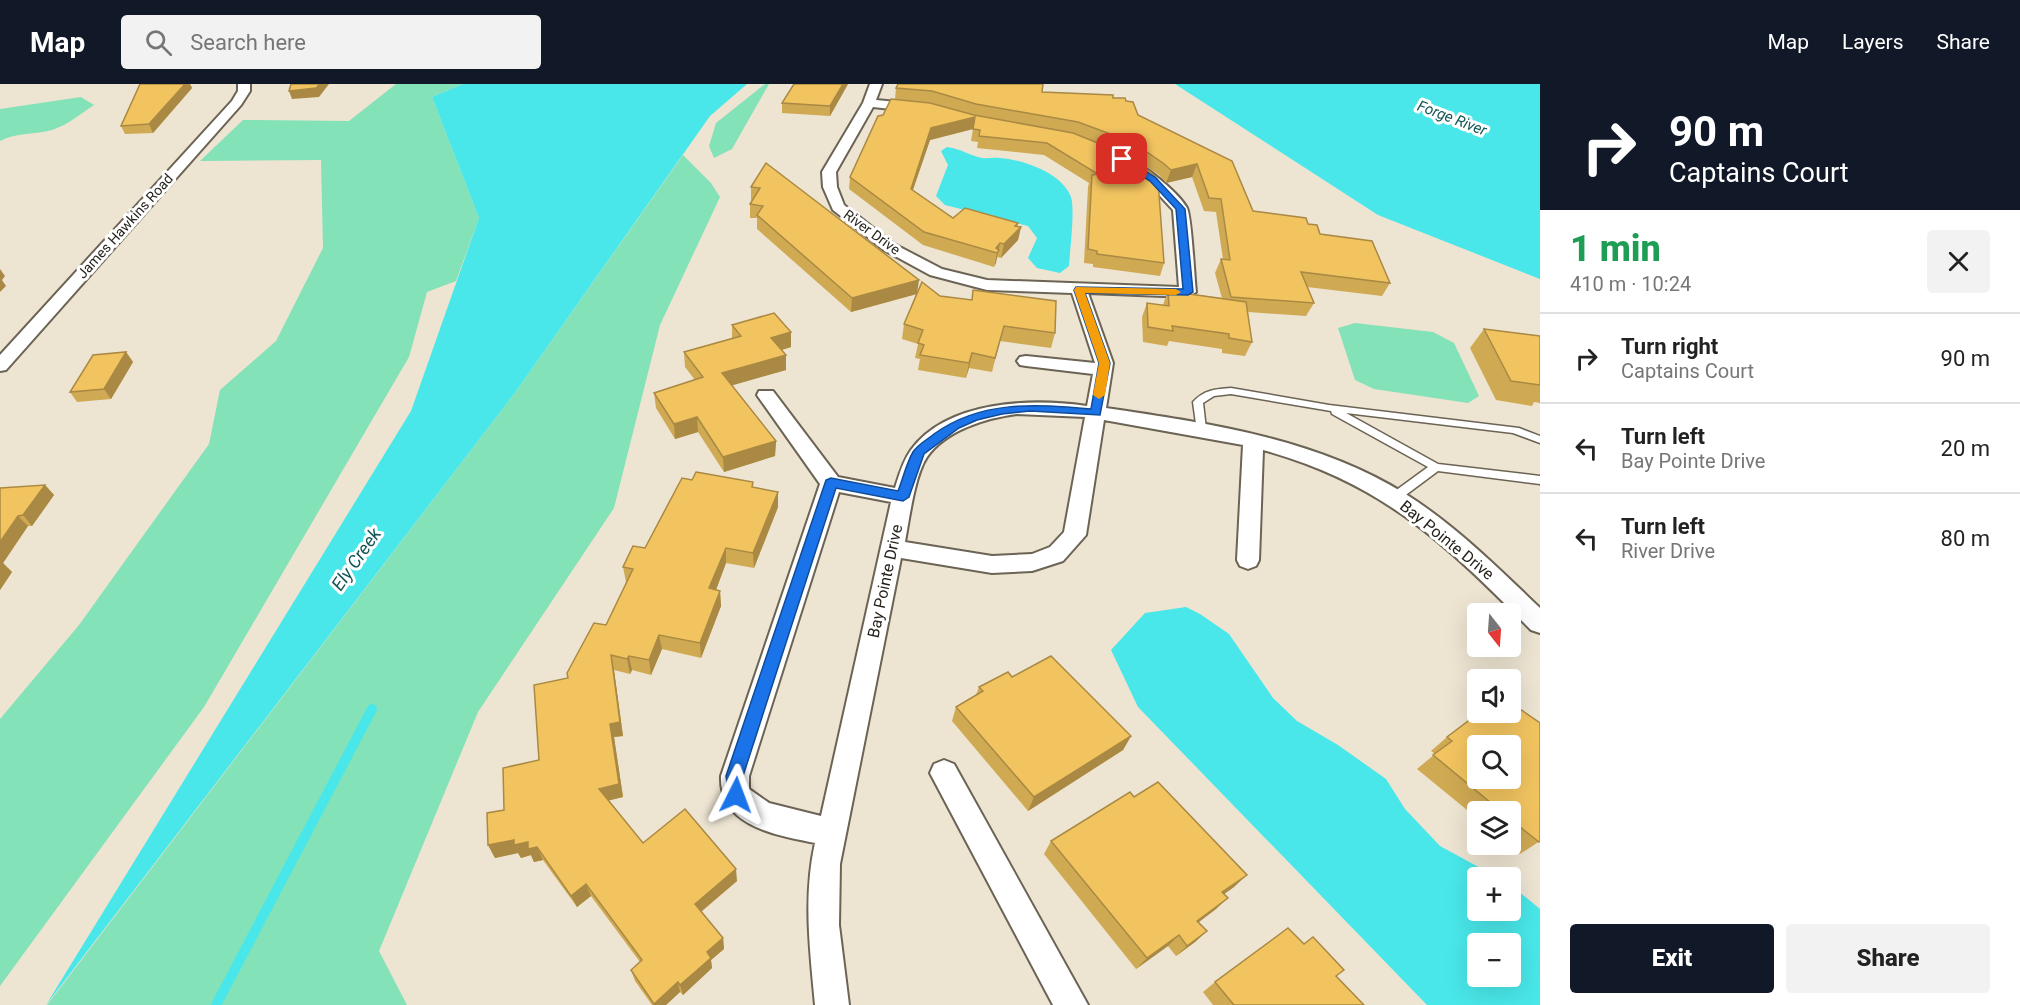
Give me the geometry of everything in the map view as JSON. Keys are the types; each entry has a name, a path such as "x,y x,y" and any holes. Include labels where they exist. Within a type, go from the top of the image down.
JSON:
{"street":[{"name":"James Hawkins Road","path":"0,366 237,103 244,91 244,84"},
{"name":"River Drive","path":"876,84 869,103 830,172 830,187 838,207 889,247 936,272 987,285 1188,292 1180,209 1153,180 1122,159"},
{"path":"869,103 930,109"},
{"path":"892,548 978,562 1019,563 1052,556 1059,552 1075,534 1104,370 1104,363 1079,290"},
{"path":"1026,361 1104,370"},
{"path":"766,395 831,483 903,497"},
{"name":"Bay Pointe Drive","path":"832,1005 823,925 825,864 892,548 903,497 919,452 955,425 974,417 1002,410 1030,408 1096,413 1201,429 1253,441 1338,469 1395,497 1450,538 1540,623"},
{"path":"1248,560 1253,441"},
{"path":"831,483 735,776 736,795 749,808 772,818 832,832"},
{"path":"944,772 1071,1005"}],"lane":[{"path":"1201,429 1198,402 1211,393 1231,391 1329,408 1515,430 1540,440"},
{"path":"1329,408 1436,467 1540,480"},
{"path":"1395,497 1436,467"}],"green space":[{"path":"396,84 463,84 432,97 479,218 456,281 427,292 409,357 204,707 0,986 0,719 79,625 209,444 220,390 276,341 323,248 321,160 200,161 243,120 349,121"},
{"path":"765,84 769,84 732,149 714,158 709,146 716,123"},
{"path":"81,97 94,105 63,125 46,132 12,136 0,141 0,109"},
{"path":"683,155 711,183 720,197 660,325 614,508 478,712 379,951 407,1005 47,1005 514,394"},
{"path":"1355,323 1433,332 1454,343 1479,396 1468,403 1374,389 1355,380 1338,328"}],"water":[{"name":"Ely Creek","path":"463,84 747,84 710,116 514,394 46,1005 411,411 479,218 432,97"},
{"name":"Forge River","path":"1175,84 1540,84 1540,279 1378,215"},
{"path":"947,147 982,158 1010,159 1031,165 1059,181 1071,197 1072,203 1069,266 1060,273 1037,268 1028,258 1037,238 1028,226 945,205 936,196 948,165 941,151"},
{"path":"1186,607 1229,634 1273,698 1297,721 1338,745 1386,779 1405,809 1440,846 1479,867 1467,867 1467,921 1521,921 1521,893 1540,909 1540,1005 1427,1005 1138,707 1111,650 1145,613"}],"building":[{"path":"140,84 185,84 149,124 121,126"},
{"path":"291,84 320,84 316,88 289,91"},
{"path":"794,84 843,84 830,106 782,103"},
{"path":"898,84 1043,84 1042,92 1113,95 1113,98 1125,98 1126,101 1133,102 1138,115 1232,161 1253,211 1306,218 1308,224 1317,225 1320,234 1372,241 1390,283 1301,272 1314,303 1231,297 1221,259 1230,260 1221,199 1209,198 1197,164 1171,170 1132,142 1078,122 976,104 932,91 896,88"},
{"path":"891,99 930,103 974,115 1073,133 1120,152 1151,172 1158,180 1164,263 1097,254 1097,251 1088,249 1092,175 1098,174 1047,143 979,136 980,130 973,129 975,117 931,128 911,189 953,218 965,208 1018,223 1015,226 1021,227 1004,244 1000,243 996,248 999,250 997,253 924,232 850,177 878,116 883,115"},
{"path":"766,163 919,280 852,298 757,215 763,206 750,204 760,188 751,187"},
{"path":"922,282 940,296 972,300 973,290 1056,301 1055,333 1004,326 995,358 972,353 969,363 920,355 924,345 918,343 923,330 904,324"},
{"path":"1168,291 1246,302 1252,342 1229,338 1229,334 1172,326 1173,331 1148,327 1147,303 1169,306"},
{"path":"774,313 791,332 771,338 786,355 722,373 776,441 723,457 697,417 674,424 654,393 703,377 684,352 741,336 732,325"},
{"path":"1484,329 1540,336 1540,385 1511,381"},
{"path":"126,352 104,389 70,392 93,355"},
{"path":"696,472 753,482 752,487 778,492 753,553 726,548 709,588 720,591 700,643 659,635 649,660 629,656 627,659 611,655 620,722 610,724 619,784 599,789 643,843 685,809 736,869 695,904 723,938 707,952 711,958 680,985 678,982 654,1004 631,970 642,960 586,884 571,896 537,847 528,849 528,842 514,845 514,840 488,845 487,813 504,810 503,768 539,760 534,685 568,678 567,673 594,623 606,625 633,569 623,567 633,546 645,548 682,478 692,480"},
{"path":"45,485 23,515 18,516 0,542 0,488"},
{"path":"1051,656 1131,736 1034,797 956,707 983,691 979,687 1008,672 1012,677"},
{"path":"1521,710 1540,723 1539,842 1521,828 1521,801 1489,801 1474,789 1521,789 1521,735 1467,735 1467,783 1433,755 1452,741 1447,737 1467,722 1521,723"},
{"path":"1158,782 1247,875 1222,892 1228,898 1197,921 1207,931 1187,946 1179,935 1147,958 1051,841 1130,792 1134,797"},
{"path":"1288,928 1304,944 1313,937 1344,970 1336,976 1364,1005 1234,1005 1215,982"}],"waterway":[{"path":"216,1005 372,709"}],"slow traffic":[{"path":"1099,395 1104,363 1079,290 1176,292"}],"route":[{"path":"736,795 735,776 831,483 903,497 919,452 955,425 974,417 1002,410 1030,408 1096,413 1104,363 1079,290 1188,292 1180,209 1170,195 1153,180 1122,159"}]}
